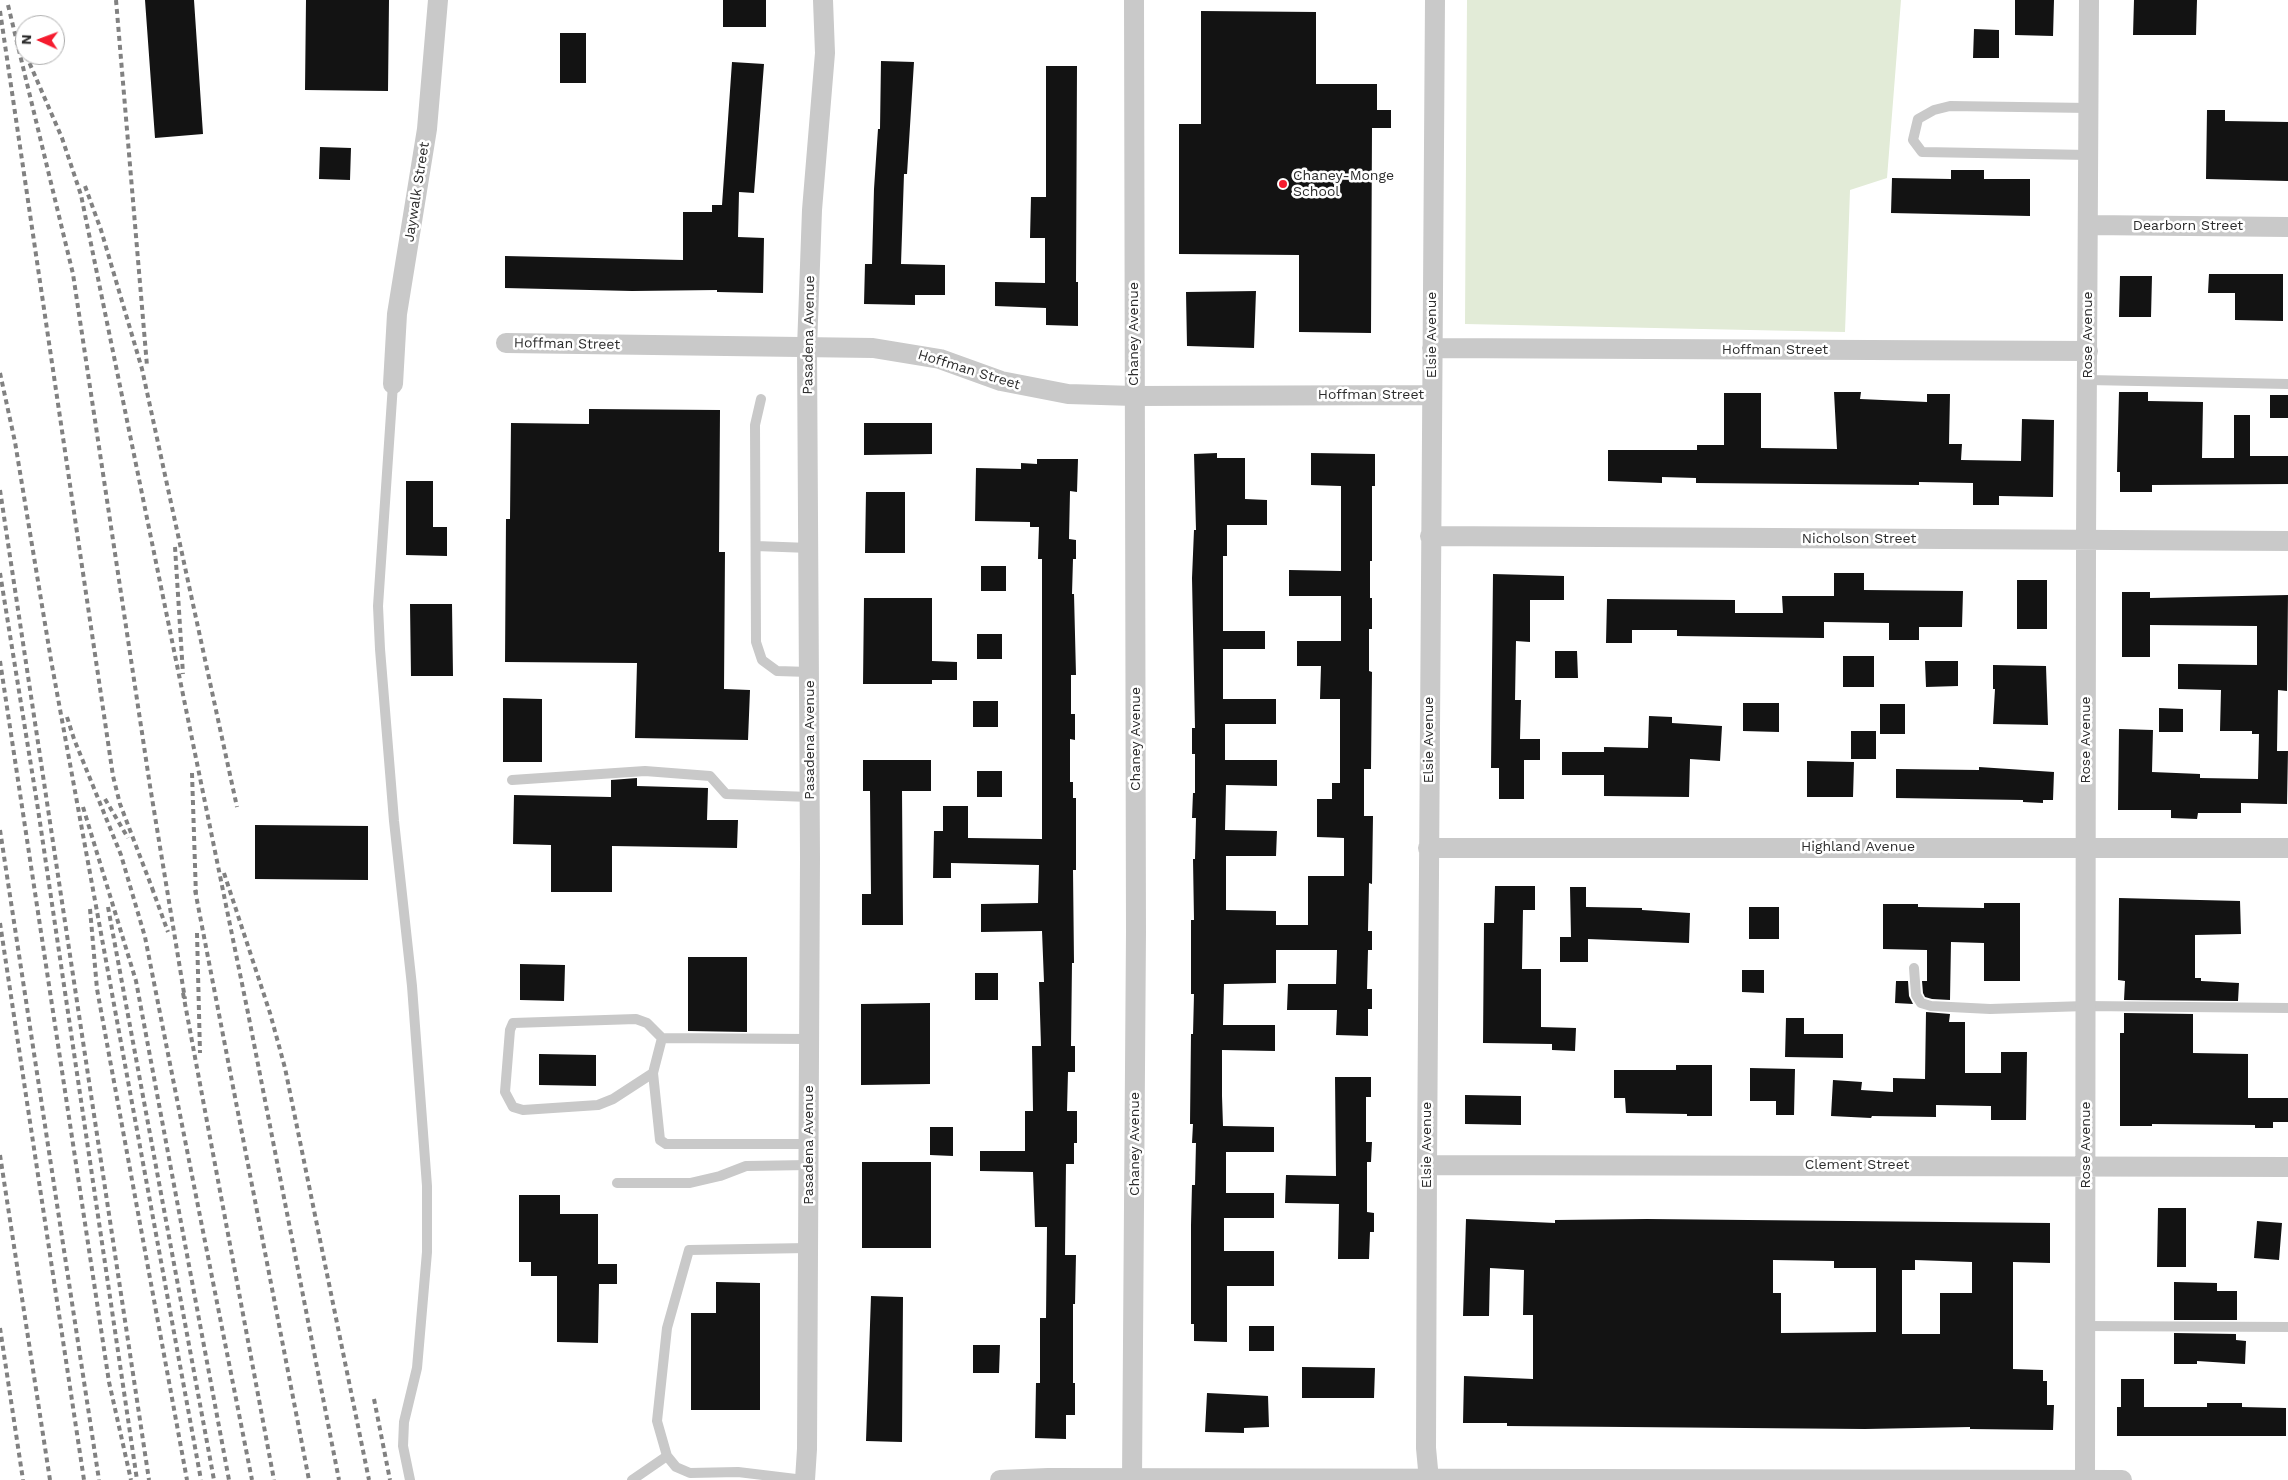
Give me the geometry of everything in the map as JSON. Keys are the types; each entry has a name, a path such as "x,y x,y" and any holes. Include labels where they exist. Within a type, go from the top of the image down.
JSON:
{"street":[{"name":"Jaywalk Street","path":"393,384 398,314 427,129 438,0"},
{"name":"Pasadena Avenue","path":"805,1480 807,1449 810,797 807,348 812,210 825,53 823,0"},
{"name":"Chaney Avenue","path":"1132,1479 1136,930 1134,0"},
{"name":"Elsie Avenue","path":"1429,1480 1426,1448 1428,848 1435,0"},
{"name":"Rose Avenue","path":"2085,1480 2086,541 2089,0"},
{"name":"Dearborn Street","path":"2088,225 2288,227"},
{"name":"Hoffman Street","path":"506,343 873,348 909,352 940,359 1001,382 1068,394 1134,396 1432,395"},
{"name":"Hoffman Street","path":"1432,348 2088,351"},
{"name":"Nicholson Street","path":"1430,536 2288,541"},
{"name":"Highland Avenue","path":"1428,848 2288,848"},
{"name":"Clement Street","path":"1427,1165 2288,1167"},
{"path":"1000,1480 1048,1478 2122,1480"}],"lane":[{"path":"2089,108 1950,106 1934,110 1918,119 1913,140 1922,152 2089,155"},
{"path":"2088,380 2288,384"},
{"path":"393,384 378,606 394,821 412,986 427,1186 427,1252 417,1368 404,1422 403,1446 410,1480"},
{"path":"761,399 755,425 756,642 762,660 777,671 809,672"},
{"path":"756,546 809,548"},
{"path":"512,780 645,771 710,776 726,794 810,797"},
{"path":"1914,968 1916,995 1921,1003 1931,1006 1990,1010 2086,1006 2288,1008"},
{"path":"653,1073 613,1099 598,1105 523,1110 513,1107 505,1092 510,1030 513,1023 521,1022 636,1019 647,1024 662,1038 809,1039"},
{"path":"662,1038 653,1073 660,1140 666,1144 809,1144"},
{"path":"618,1183 690,1183 720,1176 746,1166 809,1165"},
{"path":"805,1480 738,1472 690,1473 676,1467 667,1456 658,1421 667,1328 689,1250 808,1248"},
{"path":"2085,1326 2288,1327"},
{"path":"632,1480 667,1456"}],"green space":[{"path":"1467,0 1901,0 1887,178 1850,190 1845,332 1465,324"}],"building":[{"path":"145,0 194,0 203,134 155,138"},
{"path":"306,0 389,0 388,91 305,90"},
{"path":"723,0 766,0 766,27 723,27"},
{"path":"2015,0 2054,0 2053,36 2015,35"},
{"path":"2134,0 2197,0 2196,35 2133,35"},
{"name":"Chaney-Monge School","path":"1201,11 1316,12 1316,84 1377,84 1377,110 1391,110 1391,128 1372,128 1371,333 1299,332 1299,255 1179,254 1179,124 1201,124"},
{"path":"1974,29 1999,30 1999,58 1973,58"},
{"path":"560,33 586,33 586,83 560,83"},
{"path":"881,61 914,62 907,174 904,174 901,264 945,265 945,295 915,295 915,305 864,304 865,264 872,264 874,189 878,129 880,129"},
{"path":"732,62 764,64 754,193 739,192 738,237 764,238 763,293 717,292 717,290 632,291 505,288 505,256 683,260 683,212 712,212 712,205 722,205"},
{"path":"1046,66 1077,66 1076,282 1078,282 1078,326 1046,325 1046,308 995,306 995,282 1045,283 1045,238 1030,238 1031,197 1046,197"},
{"path":"2207,110 2225,110 2225,121 2288,122 2288,181 2206,179"},
{"path":"320,147 351,148 350,180 319,179"},
{"path":"1951,170 1984,170 1984,179 2030,179 2030,216 1891,213 1892,178 1951,179"},
{"path":"2209,274 2283,274 2283,321 2235,320 2235,293 2208,293"},
{"path":"2120,276 2152,276 2151,317 2119,317"},
{"path":"1256,291 1254,348 1187,346 1186,292"},
{"path":"1834,392 1861,392 1860,399 1927,402 1927,394 1950,394 1949,444 1962,444 1961,460 2021,461 2022,419 2054,420 2053,497 1999,496 1999,505 1973,505 1973,483 1919,482 1919,485 1696,483 1696,478 1662,477 1662,483 1608,481 1608,450 1697,450 1697,445 1724,445 1724,393 1761,393 1761,448 1837,449"},
{"path":"2119,392 2148,392 2148,401 2203,402 2202,458 2234,458 2234,415 2250,415 2250,456 2288,456 2288,484 2152,485 2152,492 2120,492 2120,472 2117,472"},
{"path":"2270,395 2288,395 2288,418 2270,418"},
{"path":"589,409 720,410 719,552 725,552 724,689 750,690 748,740 635,738 637,663 505,662 506,519 510,519 511,423 589,424"},
{"path":"864,423 932,423 932,454 864,455"},
{"path":"1217,453 1217,458 1245,458 1245,499 1267,500 1267,525 1227,525 1227,556 1223,556 1223,631 1265,631 1265,649 1223,649 1223,699 1276,699 1276,724 1225,724 1225,760 1277,760 1277,786 1226,785 1225,830 1277,831 1276,856 1226,856 1226,910 1276,911 1276,925 1308,925 1308,876 1344,876 1344,838 1317,837 1317,799 1332,799 1332,783 1340,783 1340,699 1320,699 1321,666 1297,666 1297,641 1341,641 1341,596 1289,596 1289,570 1341,571 1341,486 1311,485 1311,453 1375,454 1375,486 1372,486 1372,561 1370,561 1372,629 1369,629 1369,671 1372,672 1371,769 1364,769 1364,816 1373,816 1372,884 1369,883 1368,931 1372,931 1372,950 1368,950 1367,989 1372,989 1372,1009 1368,1009 1368,1036 1336,1035 1337,1010 1287,1010 1288,984 1336,984 1337,950 1276,950 1276,983 1224,984 1223,1025 1275,1025 1275,1051 1222,1050 1223,1126 1274,1127 1274,1152 1226,1152 1226,1193 1274,1193 1274,1218 1224,1218 1224,1251 1274,1251 1274,1286 1227,1286 1227,1342 1194,1341 1194,1324 1191,1324 1192,1185 1195,1185 1196,1143 1192,1143 1193,1124 1190,1124 1191,1034 1193,1034 1194,994 1191,994 1191,920 1194,920 1193,859 1195,859 1196,818 1192,818 1193,793 1195,793 1195,754 1192,754 1192,728 1195,728 1192,578 1194,530 1196,530 1194,454"},
{"path":"1037,459 1078,459 1077,492 1070,491 1069,539 1076,540 1076,559 1073,559 1072,594 1074,594 1076,675 1071,675 1071,714 1075,714 1075,740 1070,739 1070,782 1073,782 1073,798 1076,798 1076,870 1073,870 1074,963 1072,963 1071,1046 1075,1046 1075,1072 1068,1072 1067,1111 1077,1111 1077,1143 1074,1143 1074,1164 1066,1164 1065,1255 1076,1255 1075,1304 1073,1304 1075,1415 1066,1415 1066,1439 1035,1438 1036,1383 1040,1383 1040,1318 1046,1318 1047,1227 1035,1227 1033,1172 980,1171 980,1151 1025,1151 1025,1111 1033,1111 1032,1046 1041,1046 1039,982 1044,982 1042,931 981,932 981,904 1038,903 1039,865 951,863 951,878 933,878 934,831 943,831 943,806 968,806 968,838 1042,839 1042,559 1038,559 1039,527 1030,527 1030,522 975,521 976,468 1021,469 1021,463 1037,464"},
{"path":"406,481 433,481 433,527 447,527 447,556 406,555"},
{"path":"866,492 905,492 905,553 865,553"},
{"path":"981,566 1006,566 1006,591 981,591"},
{"path":"1834,573 1864,573 1864,590 1963,591 1962,627 1919,627 1919,640 1889,640 1889,623 1824,622 1824,638 1677,636 1677,630 1632,630 1632,643 1606,643 1607,599 1735,600 1735,613 1783,613 1782,596 1834,596"},
{"path":"1493,574 1564,576 1564,600 1530,600 1530,642 1516,641 1515,700 1521,700 1520,739 1540,739 1540,760 1524,760 1524,799 1499,799 1499,768 1491,768"},
{"path":"2017,580 2047,580 2047,629 2017,629"},
{"path":"2122,592 2150,592 2150,598 2288,595 2287,691 2278,690 2277,751 2288,751 2287,804 2241,803 2241,813 2198,813 2197,819 2171,818 2171,810 2118,810 2119,729 2153,730 2152,772 2200,774 2200,778 2258,779 2259,734 2252,734 2252,731 2220,731 2221,690 2178,689 2178,664 2257,665 2257,626 2150,625 2150,657 2122,657"},
{"path":"864,598 932,598 932,661 957,662 957,680 932,680 932,684 863,684"},
{"path":"410,604 452,604 453,676 411,676"},
{"path":"977,634 1002,634 1002,659 977,659"},
{"path":"1555,651 1577,651 1578,678 1555,678"},
{"path":"1843,656 1874,656 1874,687 1843,687"},
{"path":"1925,661 1958,661 1958,686 1926,687"},
{"path":"1993,665 2046,666 2048,725 1993,724 1995,689 1993,689"},
{"path":"503,698 542,699 542,762 503,762"},
{"path":"973,701 998,701 998,727 973,727"},
{"path":"1743,703 1779,703 1779,732 1743,731"},
{"path":"1880,704 1905,704 1905,734 1880,734"},
{"path":"2159,708 2183,709 2183,732 2159,732"},
{"path":"1649,716 1672,717 1672,723 1722,726 1720,761 1690,759 1689,797 1604,796 1604,775 1562,775 1562,752 1604,752 1604,747 1648,748"},
{"path":"1851,731 1876,731 1876,759 1851,759"},
{"path":"863,760 931,760 931,791 902,791 903,925 862,925 862,894 871,894 870,791 863,791"},
{"path":"1807,761 1854,762 1853,797 1807,797"},
{"path":"1979,767 2054,772 2053,800 2043,800 2043,803 2023,802 2023,800 1896,798 1896,769 1979,770"},
{"path":"977,771 1002,771 1002,797 977,797"},
{"path":"637,778 637,786 708,788 707,820 738,820 737,848 612,846 612,892 551,892 551,845 513,844 514,795 611,797 611,780"},
{"path":"255,825 368,826 368,880 255,879"},
{"path":"1495,886 1535,886 1535,910 1523,910 1522,969 1541,969 1541,1027 1576,1028 1575,1051 1552,1050 1552,1044 1483,1043 1484,923 1494,923"},
{"path":"1570,887 1586,887 1586,907 1642,908 1642,910 1690,913 1689,943 1588,939 1588,962 1560,962 1560,937 1571,937"},
{"path":"2119,898 2240,901 2241,934 2195,935 2195,978 2201,978 2201,981 2239,983 2238,1001 2124,1000 2125,981 2118,980"},
{"path":"1984,903 2020,903 2020,981 1984,981 1984,943 1951,942 1950,1000 1932,999 1925,997 1923,993 1922,981 1927,981 1927,950 1883,949 1883,904 1918,904 1918,907 1984,908"},
{"path":"1749,907 1779,907 1779,939 1749,939"},
{"path":"688,957 747,957 747,1032 688,1031"},
{"path":"520,964 565,965 564,1001 520,1000"},
{"path":"1742,970 1764,970 1764,993 1742,992"},
{"path":"975,973 998,973 998,1000 975,1000"},
{"path":"1896,981 1908,981 1909,996 1913,1004 1895,1003"},
{"path":"930,1003 930,1084 861,1085 861,1004"},
{"path":"1926,1012 1950,1014 1949,1022 1965,1022 1965,1073 2001,1073 2001,1052 2027,1052 2026,1120 1991,1120 1991,1106 1936,1105 1936,1117 1872,1116 1871,1118 1831,1116 1833,1080 1862,1082 1861,1090 1893,1092 1893,1078 1925,1079"},
{"path":"2124,1013 2193,1014 2193,1053 2248,1054 2248,1098 2288,1098 2288,1122 2273,1122 2273,1128 2255,1128 2255,1125 2152,1124 2152,1126 2120,1126 2120,1033 2124,1033"},
{"path":"1786,1018 1804,1018 1804,1034 1843,1034 1843,1058 1785,1057"},
{"path":"539,1054 596,1055 596,1086 539,1085"},
{"path":"1676,1065 1712,1065 1712,1116 1626,1113 1625,1098 1614,1098 1614,1070 1676,1070"},
{"path":"1750,1068 1795,1069 1794,1115 1776,1115 1776,1101 1750,1101"},
{"path":"1335,1077 1371,1077 1371,1097 1366,1097 1366,1142 1372,1142 1371,1162 1367,1162 1367,1212 1374,1213 1374,1232 1370,1232 1369,1259 1338,1259 1339,1204 1285,1203 1286,1175 1336,1176"},
{"path":"1465,1095 1521,1096 1521,1125 1465,1124"},
{"path":"930,1127 953,1127 953,1156 930,1155"},
{"path":"862,1162 931,1162 931,1248 862,1248"},
{"path":"519,1195 560,1195 560,1214 598,1214 598,1264 617,1264 617,1284 599,1284 598,1343 557,1342 557,1276 531,1276 531,1262 519,1262"},
{"path":"2158,1208 2186,1208 2186,1267 2157,1267"},
{"path":"1466,1219 1555,1223 1555,1220 1647,1219 2050,1223 2050,1263 2013,1262 2013,1369 2043,1370 2043,1381 2047,1381 2047,1405 2054,1405 2053,1430 1970,1429 1970,1427 1865,1429 1507,1426 1507,1423 1463,1423 1464,1376 1533,1379 1533,1315 1523,1315 1524,1270 1490,1268 1489,1316 1463,1316","holes":["1773,1260 1834,1261 1834,1268 1876,1268 1876,1332 1781,1333 1781,1293 1773,1293","1915,1260 1972,1262 1972,1293 1940,1293 1940,1334 1902,1334 1902,1270 1915,1270"]},
{"path":"2257,1221 2282,1223 2279,1260 2254,1258"},
{"path":"716,1282 760,1283 760,1410 691,1410 691,1313 716,1313"},
{"path":"2174,1282 2217,1283 2217,1291 2237,1291 2237,1320 2174,1320"},
{"path":"871,1296 903,1297 902,1442 866,1441"},
{"path":"1249,1326 1274,1326 1274,1351 1249,1351"},
{"path":"2174,1333 2236,1334 2236,1340 2246,1341 2245,1364 2197,1361 2197,1364 2174,1364"},
{"path":"973,1345 1000,1345 999,1373 973,1373"},
{"path":"1302,1367 1375,1368 1374,1398 1302,1398"},
{"path":"2121,1379 2144,1379 2144,1407 2207,1407 2207,1403 2242,1403 2242,1407 2286,1408 2286,1436 2117,1436 2117,1407 2121,1407"},
{"path":"1207,1393 1268,1396 1269,1427 1244,1428 1244,1433 1205,1432"}],"railway":[{"path":"116,0 147,366"},
{"path":"8,5 73,274 150,786 185,999"},
{"path":"0,11 113,776 120,804 154,893"},
{"path":"30,65 62,138 81,195 248,1013 339,1480"},
{"path":"85,186 101,230 142,369 237,807"},
{"path":"0,373 15,442 51,660 201,1480"},
{"path":"0,490 149,1480"},
{"path":"175,547 183,674"},
{"path":"0,573 38,809 137,1480"},
{"path":"0,661 109,1382 131,1480"},
{"path":"67,717 121,855 145,937 252,1480"},
{"path":"192,773 196,896"},
{"path":"105,799 128,838"},
{"path":"83,807 136,981 229,1480"},
{"path":"0,830 99,1480"},
{"path":"224,873 270,1013 285,1068 369,1480"},
{"path":"152,888 168,932"},
{"path":"195,890 309,1480"},
{"path":"108,907 214,1480"},
{"path":"90,909 97,989 187,1480"},
{"path":"0,923 84,1480"},
{"path":"197,933 200,1053"},
{"path":"183,993 274,1480"},
{"path":"0,1155 50,1480"},
{"path":"0,1328 23,1480"},
{"path":"374,1399 390,1480"}],"place":[{"name":"Chaney-Monge School","path":"1283,184"}]}
